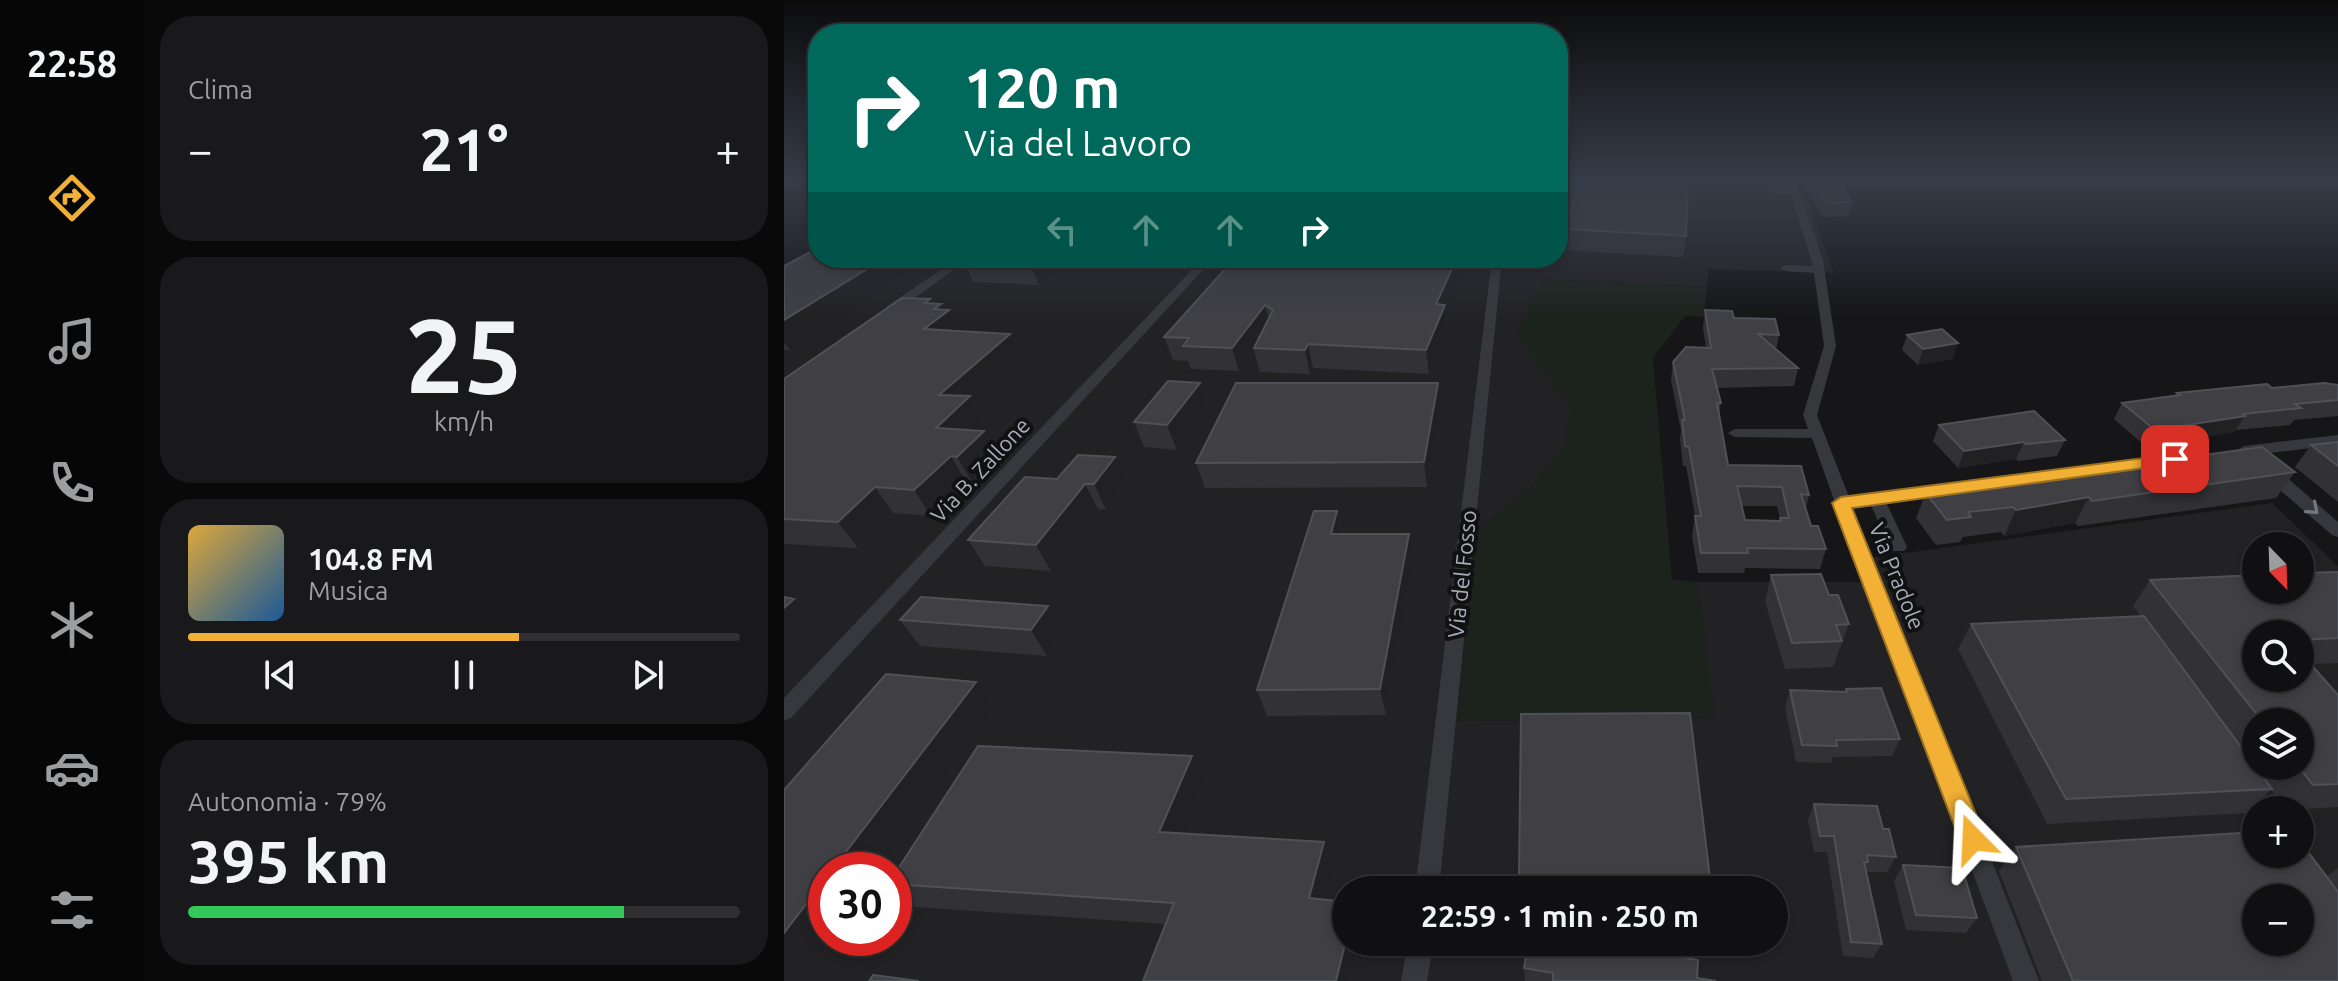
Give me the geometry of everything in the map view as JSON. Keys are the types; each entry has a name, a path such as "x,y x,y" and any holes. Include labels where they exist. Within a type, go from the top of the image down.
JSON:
{"street":[{"name":"Via Pradole","path":"1806,227 1820,270 1830,346 1810,415 1841,503 2026,981"},
{"path":"874,321 951,268"},
{"name":"Via B. Zallone","path":"784,712 1200,268"},
{"name":"Via del Fosso","path":"1429,876 1496,268"},
{"path":"1786,268 1820,270"},
{"path":"1735,433 1816,434"},
{"path":"2338,440 2238,452 2338,531"},
{"path":"1841,503 2127,466"},
{"path":"1876,498 1898,547"},
{"path":"1414,981 1418,956"}],"shaded area":[{"path":"1568,227 1817,227 1834,273 1709,269 1707,287 1543,279 1539,368 1571,407 1565,444 1534,484 1473,533 1458,721 1714,718 1698,582 1867,582 1868,558 2272,503 2302,532 2242,532 2242,604 2314,604 2314,543 2338,566 2338,981 784,981 784,290 825,268 1568,268"},
{"path":"1543,279 1707,287 1704,317 1685,316 1653,358 1672,580 1698,582 1715,718 1458,721 1473,533 1534,484 1565,443 1571,407 1539,368 1518,334"}],"building":[{"path":"1568,227 1686,227 1686,236 1568,229"},
{"path":"808,253 808,268 869,268 784,320 784,266"},
{"path":"1226,268 1452,268 1436,304 1445,305 1426,350 1308,344 1305,350 1254,348 1273,310 1265,305 1232,348 1183,346 1189,338 1164,337"},
{"path":"902,298 930,299 925,303 941,304 934,309 949,310 924,329 1010,334 939,395 970,396 936,428 984,431 957,457 951,456 914,490 875,487 838,522 784,519 784,379"},
{"path":"1705,310 1732,311 1734,318 1775,319 1779,335 1758,334 1798,368 1712,369 1721,403 1717,403 1728,465 1801,466 1809,495 1801,494 1811,526 1818,526 1826,549 1747,548 1748,553 1701,553 1695,516 1701,516 1689,447 1685,446 1682,420 1685,420 1673,362 1686,347 1711,348","holes":["1737,486 1782,487 1789,518 1780,518 1781,521 1745,520"]},
{"path":"1942,329 1958,343 1923,349 1907,335"},
{"path":"1168,381 1200,383 1167,425 1134,422"},
{"path":"1236,383 1438,383 1424,462 1196,463"},
{"path":"2324,383 2338,385 2338,400 2295,404 2301,408 2243,414 2245,416 2155,430 2122,403 2180,395 2177,393 2267,384 2272,388"},
{"path":"2034,411 2065,440 2024,442 1964,451 1939,425"},
{"path":"2338,442 2338,466 2311,445"},
{"path":"2262,447 2295,472 2092,501 2089,497 2016,510 2013,507 1968,512 1971,517 1947,520 1926,493"},
{"path":"1078,455 1115,457 1094,484 1085,484 1036,545 968,540 1025,477 1057,479"},
{"path":"1314,511 1337,511 1331,534 1409,534 1380,689 1257,690"},
{"path":"2338,572 2338,638 2314,639 2314,620 2242,620 2242,692 2314,692 2314,668 2338,695 2338,784 2313,785 2309,780 2314,780 2314,708 2252,708 2150,580 2242,576 2242,604 2314,604 2314,573"},
{"path":"1821,574 1829,595 1838,595 1849,624 1836,625 1842,641 1792,643 1771,575"},
{"path":"784,597 794,599 784,608"},
{"path":"921,597 1048,606 1031,630 900,620"},
{"path":"2144,616 2242,748 2242,780 2265,780 2272,789 2066,799 1971,624"},
{"path":"886,674 976,682 846,852 808,852 808,902 784,933 784,790"},
{"path":"1881,688 1900,739 1836,740 1837,746 1802,745 1790,690 1847,692 1846,689"},
{"path":"1690,713 1710,876 1519,876 1521,714"},
{"path":"978,746 1192,756 1159,832 1324,842 1309,898 1332,900 1332,956 1342,956 1336,981 1143,981 1174,903 912,885 912,852 909,852"},
{"path":"1814,804 1877,806 1883,829 1889,829 1896,857 1867,855 1868,862 1864,862 1882,944 1851,942 1834,836 1820,836"},
{"path":"2242,833 2242,868 2314,868 2314,860 2338,892 2338,981 2073,981 2016,847"},
{"path":"1903,865 1962,868 1977,918 1916,915"},
{"path":"1526,956 1674,956 1698,960 1697,978 1716,981 1553,981 1553,973 1524,968"},
{"path":"873,975 919,981 869,981"}],"route":[{"path":"1973,839 1841,503 2175,459"}]}
